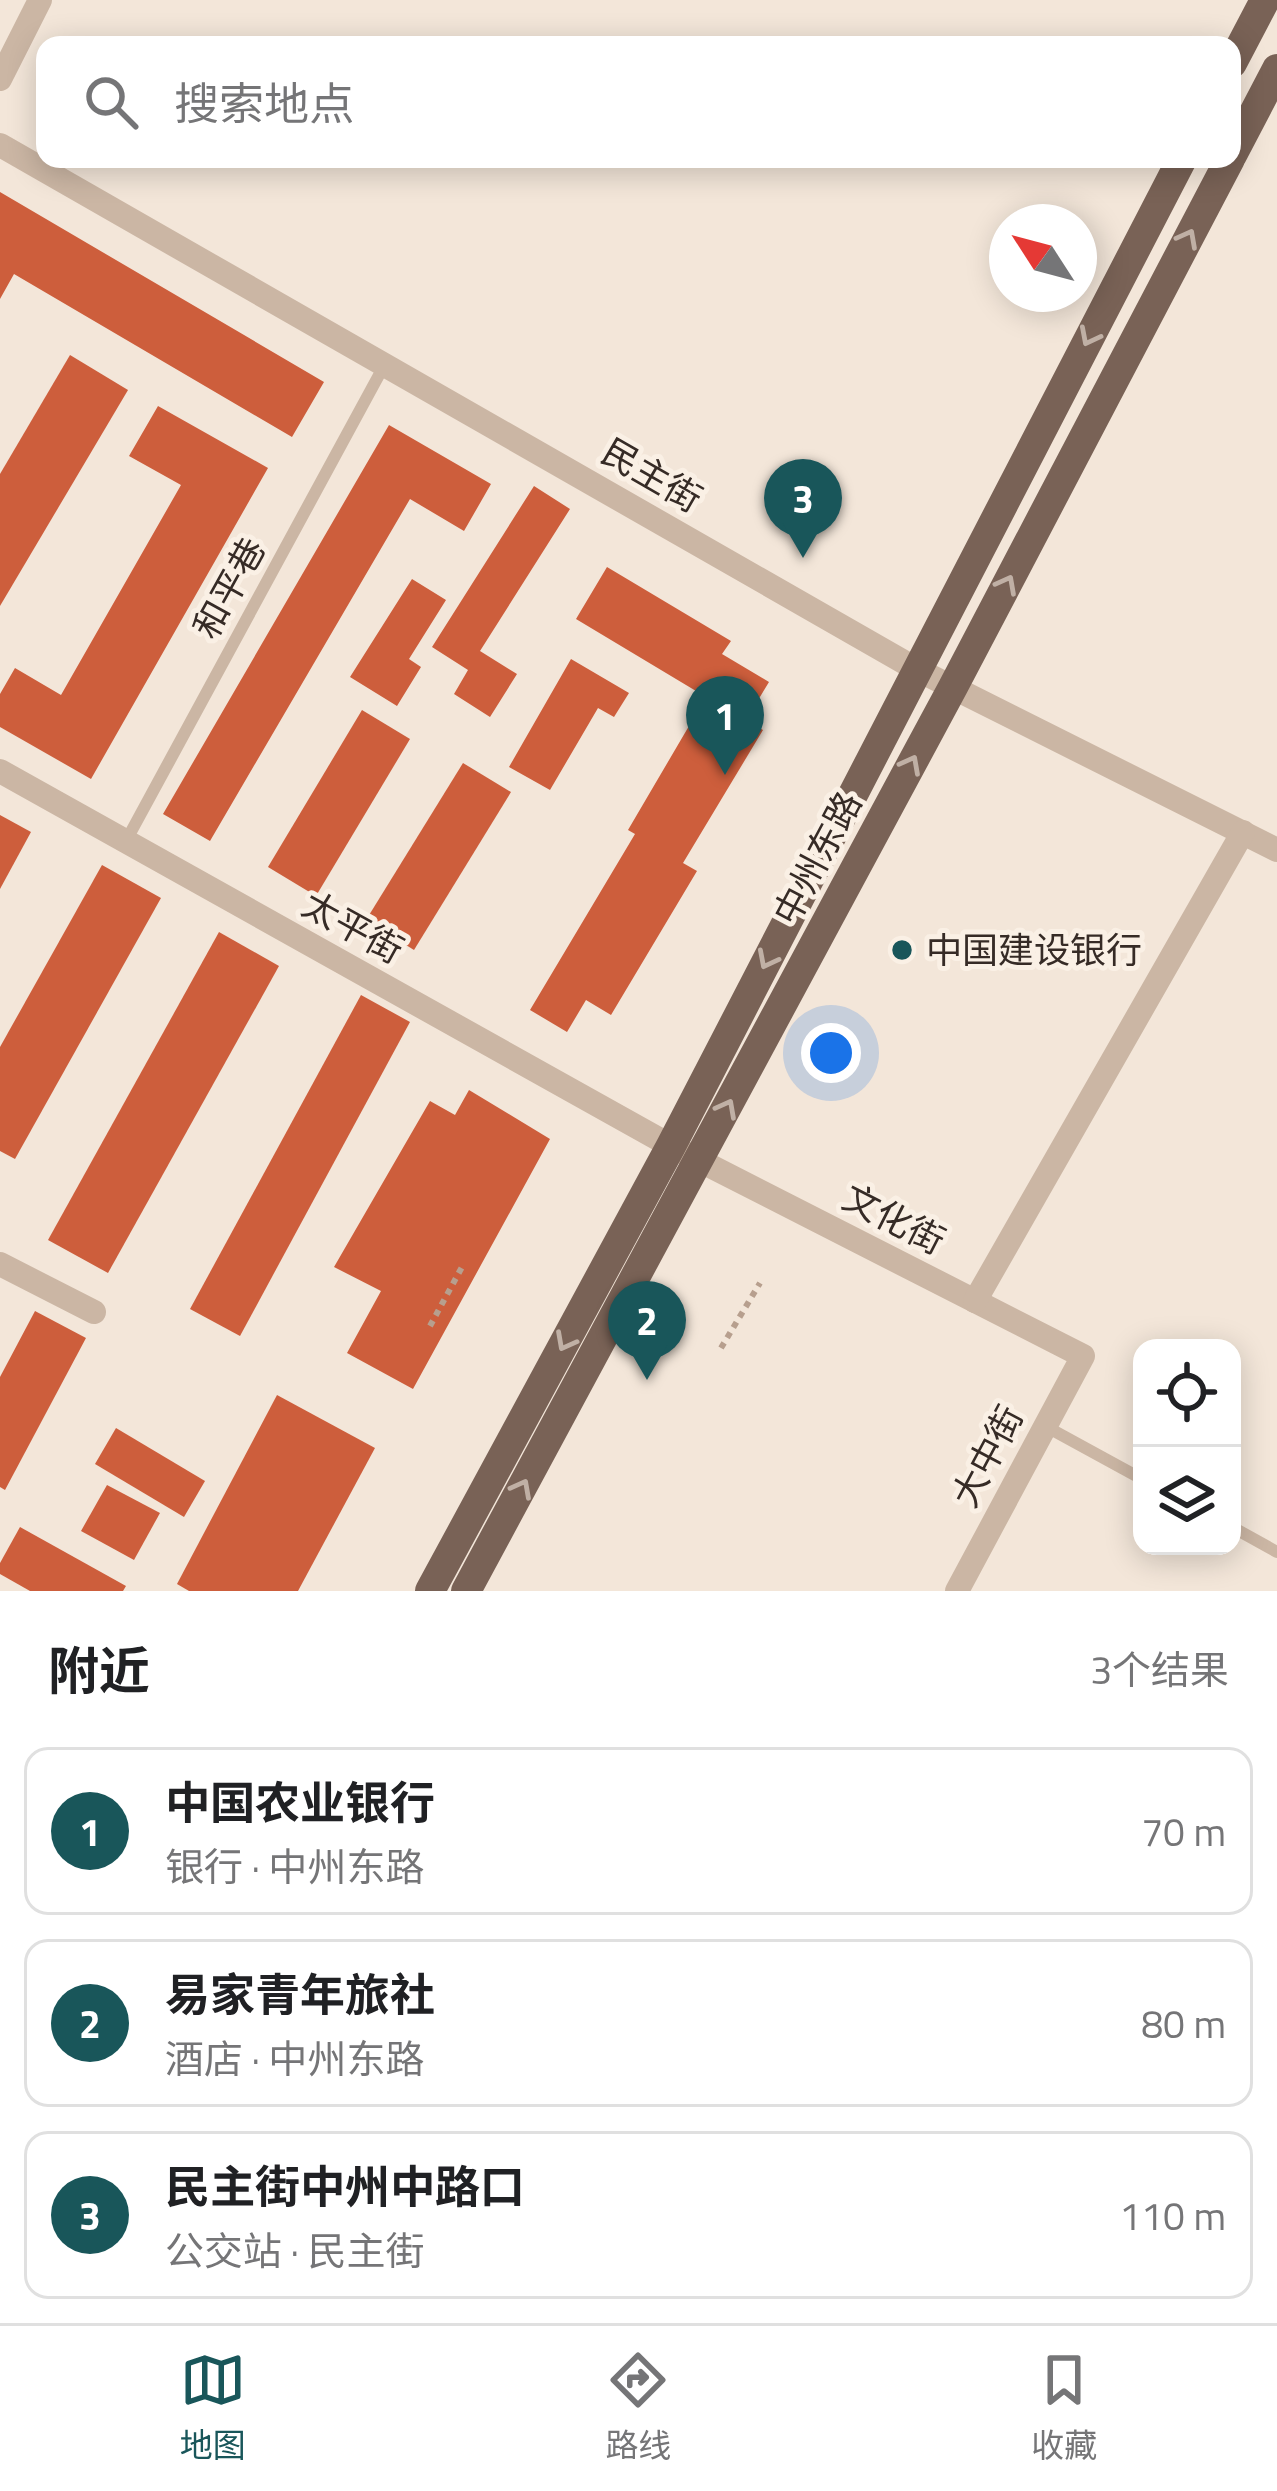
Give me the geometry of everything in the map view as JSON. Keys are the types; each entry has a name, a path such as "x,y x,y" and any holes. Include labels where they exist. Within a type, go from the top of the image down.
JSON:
{"main road":[{"path":"1241,45 1264,0"},
{"name":"中州东路","path":"1241,138 1277,69"},
{"name":"中州东路","path":"466,1591 685,1152 916,669 1177,168"},
{"name":"中州东路","path":"430,1591 953,688 1225,168"}],"street":[{"path":"0,79 40,0"},
{"name":"民主街","path":"0,145 36,165"},
{"name":"民主街","path":"41,168 916,669 1277,850"},
{"name":"太平街","path":"0,771 685,1152"},
{"path":"975,1300 1244,832"},
{"name":"文化街","path":"685,1152 1083,1356"},
{"path":"0,1264 94,1312"},
{"name":"大中街","path":"957,1591 1083,1356"}],"lane":[{"name":"和平巷","path":"126,841 386,363"},
{"path":"1044,1425 1133,1473"},
{"path":"1241,1532 1277,1552"}],"path":[{"path":"430,1326 462,1267"},
{"path":"721,1348 760,1283"}],"building":[{"path":"0,192 324,382 292,437 14,274 0,299"},
{"path":"70,355 128,390 0,606 0,474"},
{"path":"158,406 268,468 91,779 0,727 0,694 15,668 61,695 181,485 129,456"},
{"path":"389,425 491,484 464,531 410,499 210,841 163,814"},
{"path":"534,486 570,509 480,651 517,674 490,717 454,694 468,670 432,647"},
{"path":"607,567 731,641 722,654 769,682 746,720 763,730 683,863 697,871 611,1015 586,1000 567,1032 530,1010 635,834 628,830 706,697 576,619"},
{"path":"412,579 446,600 409,659 421,667 397,706 350,677"},
{"path":"571,659 629,693 614,717 598,708 550,790 509,767"},
{"path":"362,710 410,739 316,896 268,867"},
{"path":"463,763 511,792 414,950 366,920"},
{"path":"0,815 31,832 0,889"},
{"path":"102,865 161,898 15,1159 0,1151 0,1047"},
{"path":"219,932 279,966 108,1273 48,1240"},
{"path":"361,995 410,1022 240,1336 190,1309"},
{"path":"469,1090 550,1139 413,1389 347,1353 381,1291 334,1267 430,1101 455,1115"},
{"path":"35,1311 86,1338 5,1490 0,1487 0,1377"},
{"path":"277,1395 375,1448 298,1591 189,1591 177,1584"},
{"path":"116,1428 205,1481 184,1517 95,1464"},
{"path":"107,1485 160,1513 134,1560 81,1531"},
{"path":"20,1527 126,1586 123,1591 30,1591 0,1574 0,1563"}],"place":[{"name":"民主街中州中路口","path":"803,558"},
{"name":"中国农业银行","path":"725,775"},
{"name":"中国建设银行","path":"902,950"},
{"name":"易家青年旅社","path":"647,1380"}]}
